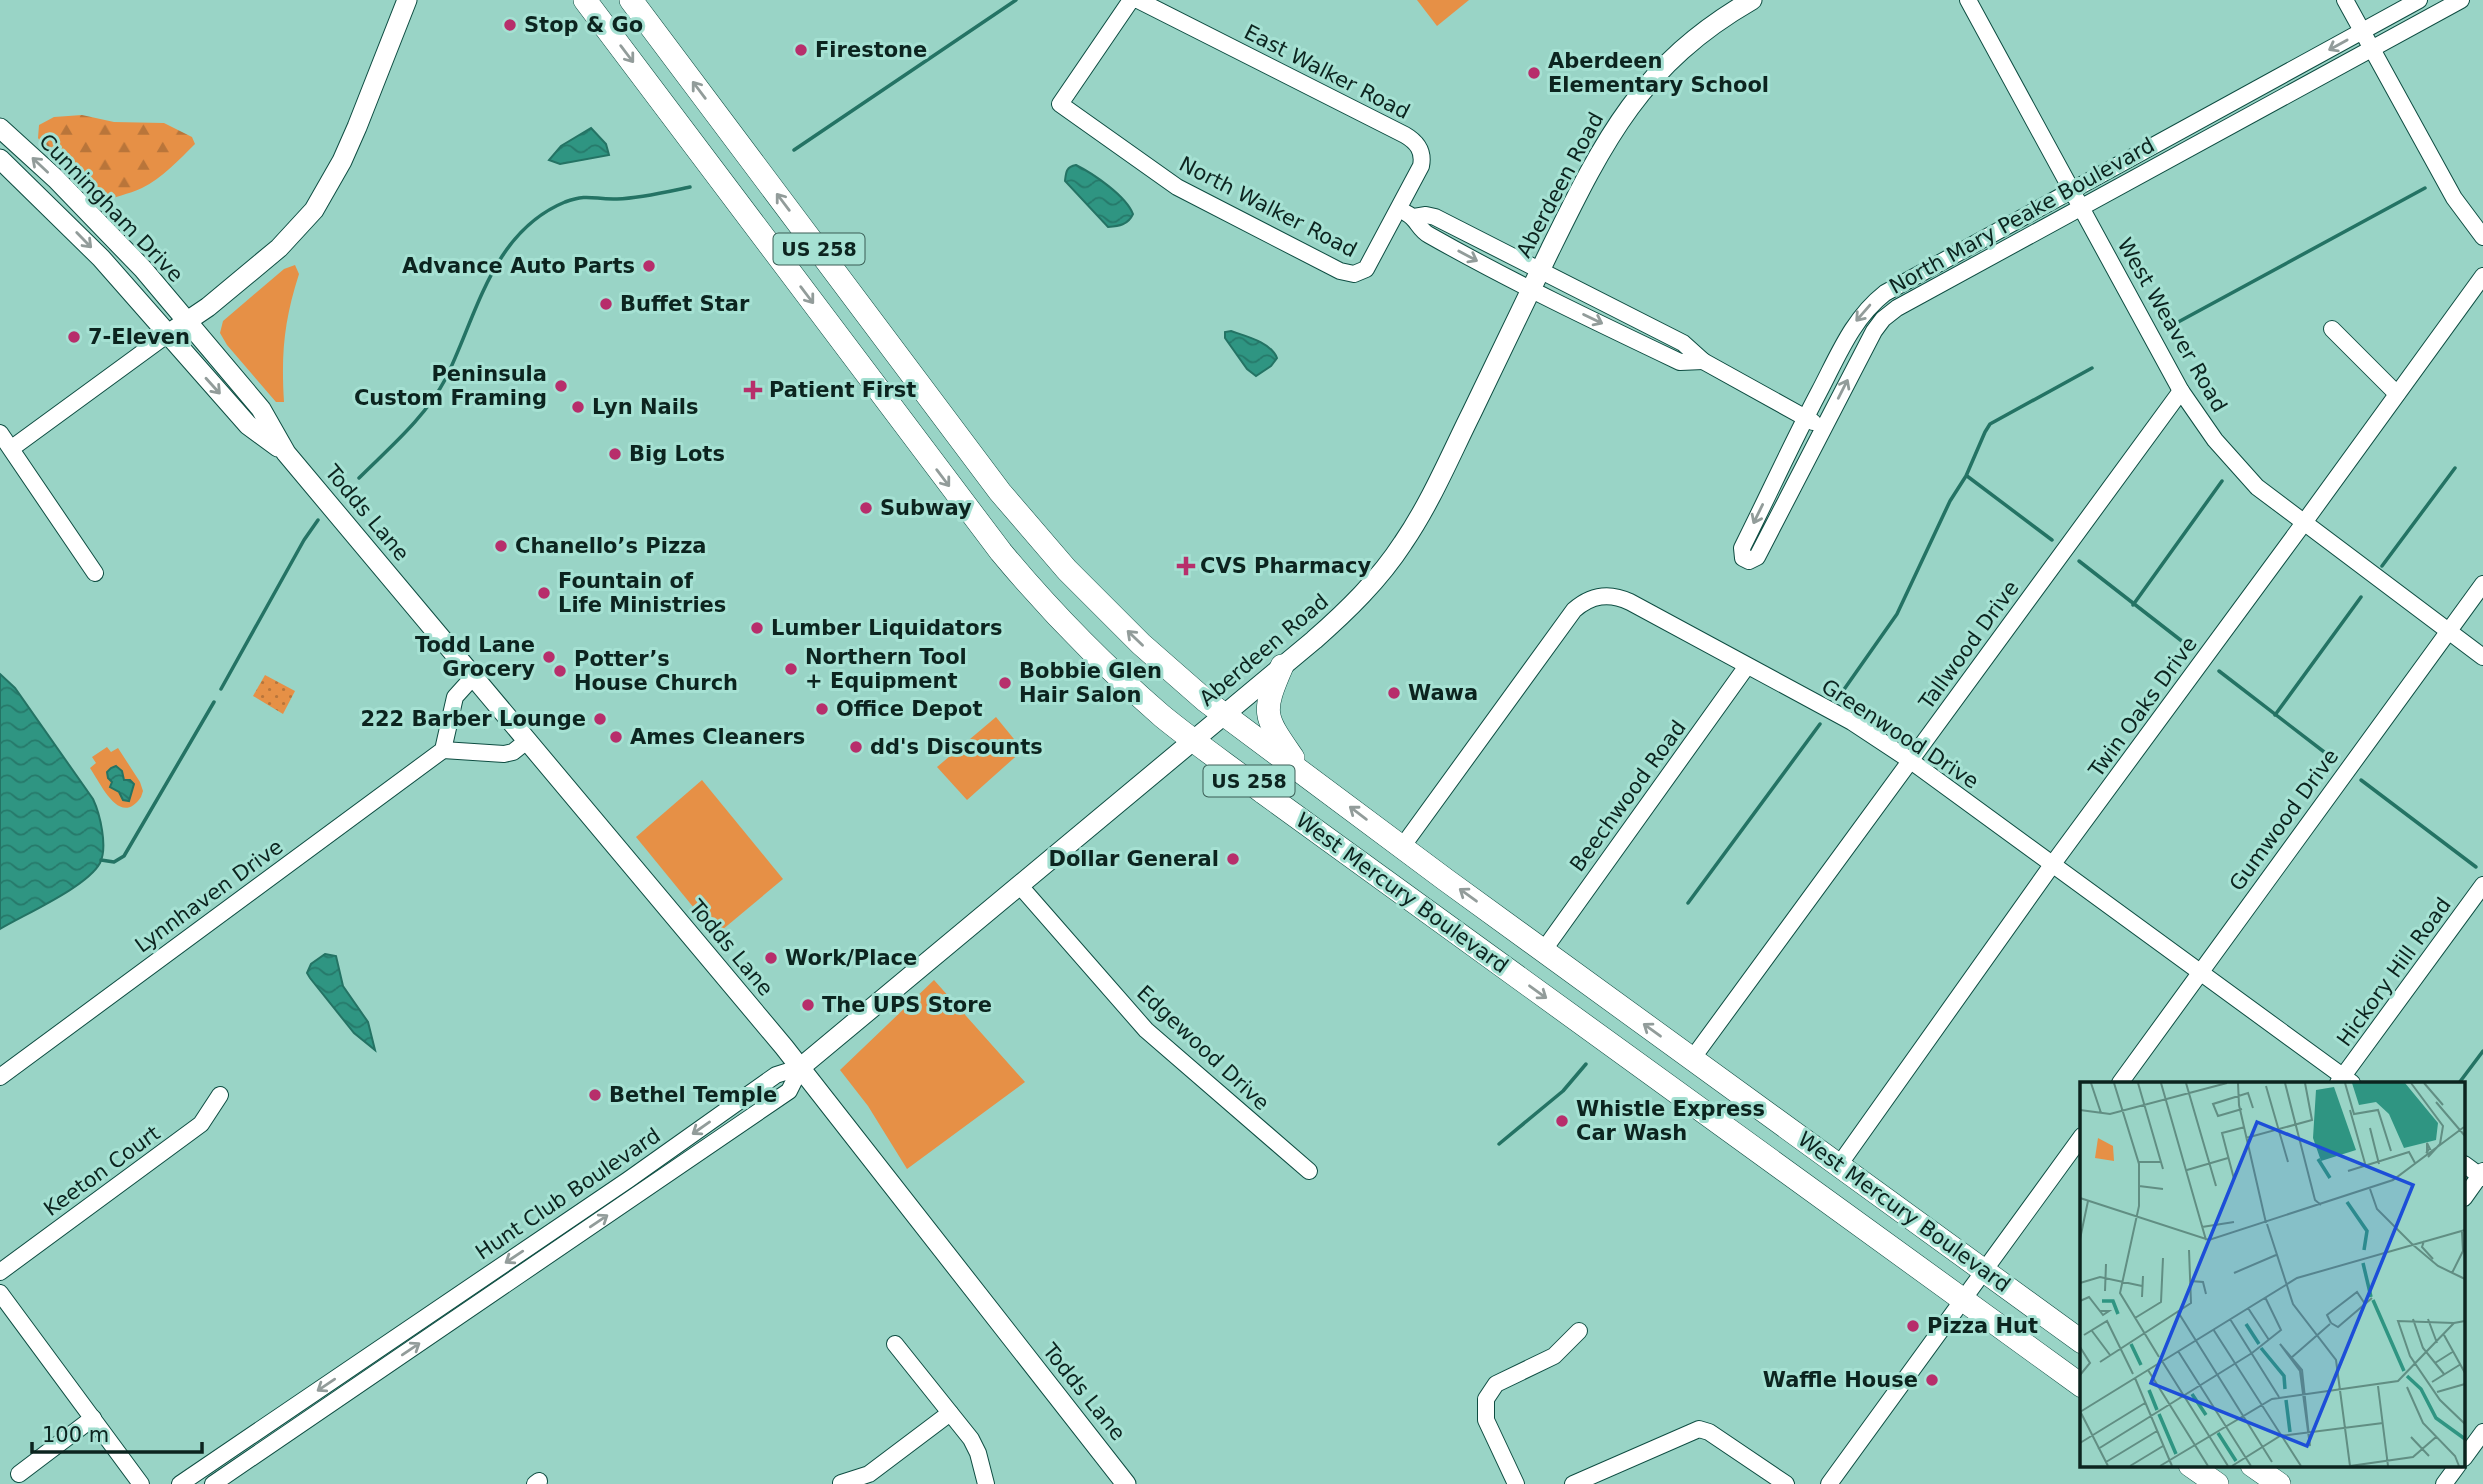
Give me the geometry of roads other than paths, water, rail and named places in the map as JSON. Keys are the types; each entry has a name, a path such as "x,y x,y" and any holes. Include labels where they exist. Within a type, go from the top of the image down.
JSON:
{"highway":[{"name":"West Mercury Boulevard","path":"585,0 1001,552 1090,650 1162,716 1194,740 2080,1386"},
{"name":"West Mercury Boulevard","path":"631,0 1017,512 1059,561 1170,671 1402,847 2080,1341"},
{"path":"1282,666 1270,693 1269,723 1302,772"},
{"path":"2191,1466 2217,1484"}],"main road":[{"path":"168,334 187,322 279,248 314,210 358,127 407,0"},
{"name":"Aberdeen Road","path":"801,1068 1355,602 1403,544 1435,488 1591,168 1617,123 1643,88 1685,46 1723,17 1752,0"},
{"name":"Cunningham Drive","path":"0,128 56,179 125,250 187,322"},
{"name":"Cunningham Drive","path":"0,159 102,258 168,334"},
{"name":"Todds Lane","path":"187,322 261,409 286,453 801,1068 1114,1465 1126,1484"},
{"name":"Todds Lane","path":"168,334 248,425 286,453"}],"street":[{"name":"North Walker Road","path":"1131,0 1060,104 1185,191 1344,272 1359,274 1369,266 1399,209"},
{"name":"East Walker Road","path":"1138,0 1413,140 1420,148 1422,162 1399,209"},
{"name":"West Weaver Road","path":"1968,0 2181,391 2215,440 2257,487 2483,657"},
{"path":"2345,0 2454,198 2483,237"},
{"name":"North Mary Peake Boulevard","path":"2419,0 1885,293 1869,306 1856,322 1742,548 1741,552 1746,560 1754,560 1757,557 1874,331 1883,319 1897,308 2461,0"},
{"path":"1399,209 1414,217 1426,234 1532,289 1680,362 1703,361"},
{"path":"1414,217 1435,217 1541,269 1683,343 1703,361 1824,428"},
{"name":"Twin Oaks Drive","path":"1839,1165 2052,865 2483,276"},
{"path":"2332,329 2397,394"},
{"path":"95,573 4,440 168,334"},
{"name":"Tallwood Drive","path":"1692,1059 2181,391"},
{"name":"Gumwood Drive","path":"2121,1082 2483,583"},
{"name":"Greenwood Drive","path":"1402,847 1569,617 1588,600 1606,595 1622,598 1852,722 1910,761 2344,1081"},
{"name":"Beechwood Road","path":"1543,950 1747,666"},
{"path":"474,676 455,696 443,750 505,754 513,752 528,740"},
{"name":"Lynnhaven Drive","path":"0,1076 443,750"},
{"name":"Hickory Hill Road","path":"2344,1081 2483,885"},
{"name":"Edgewood Drive","path":"1020,886 1146,1030 1309,1171"},
{"name":"Hunt Club Boulevard","path":"180,1484 633,1176 776,1075 801,1068"},
{"name":"Hunt Club Boulevard","path":"213,1484 789,1091 801,1068"},
{"name":"Keeton Court","path":"0,1272 201,1124 220,1095"},
{"path":"1829,1484 2080,1139"},
{"path":"2466,1165 2482,1175 2466,1195"},
{"path":"0,1293 141,1484"},
{"path":"1516,1484 1486,1420 1486,1399 1496,1384 1554,1356 1579,1331"},
{"path":"895,1344 978,1453 986,1484"},
{"path":"841,1483 869,1475 950,1413"},
{"path":"19,1474 93,1418"},
{"path":"1573,1484 1699,1429 1709,1432 1786,1484"},
{"path":"2466,1455 2483,1432"},
{"path":"2444,1484 2457,1466"}],"water":[{"path":"591,128 606,144 609,155 560,164 549,160 561,146"},
{"path":"1076,165 1124,200 1133,214 1129,221 1108,227 1065,181 1067,170"},
{"path":"1231,331 1264,344 1277,358 1271,366 1256,376 1247,369 1225,338 1225,332"},
{"path":"0,674 15,688 93,799 100,822 103,848 100,863 82,881 0,929"},
{"path":"116,766 122,771 124,780 130,780 134,784 129,801 123,800 119,792 110,787 112,782 107,772"},
{"path":"325,954 336,956 343,986 368,1022 375,1050 354,1033 307,973 311,964"}],"waterway":[{"path":"794,150 1016,0"},
{"path":"359,478 406,431 438,393 490,278 503,254 520,233 540,216 573,199 626,198 690,187"},
{"path":"2169,327 2425,188"},
{"path":"1838,698 1897,614 1990,424 2092,368"},
{"path":"2382,566 2455,468"},
{"path":"1967,476 2052,540"},
{"path":"2133,605 2222,481"},
{"path":"221,689 304,540 318,520"},
{"path":"2079,561 2192,649"},
{"path":"2275,715 2361,597"},
{"path":"2219,671 2332,758"},
{"path":"101,860 114,862 124,856 214,702"},
{"path":"1688,903 1820,724"},
{"path":"2361,780 2476,867"},
{"path":"2460,1082 2483,1051"},
{"path":"1499,1144 1563,1091 1586,1064"}],"place":[{"name":"Stop & Go","path":"510,25"},
{"name":"Firestone","path":"801,50"},
{"name":"Aberdeen Elementary School","path":"1534,73"},
{"name":"Advance Auto Parts","path":"649,266"},
{"name":"Buffet Star","path":"606,304"},
{"name":"7-Eleven","path":"74,337"},
{"name":"Peninsula Custom Framing","path":"561,386"},
{"name":"Patient First","path":"753,390"},
{"name":"Lyn Nails","path":"578,407"},
{"name":"Big Lots","path":"615,454"},
{"name":"Subway","path":"866,508"},
{"name":"Chanello’s Pizza","path":"501,546"},
{"name":"CVS Pharmacy","path":"1186,566"},
{"name":"Fountain of Life Ministries","path":"544,593"},
{"name":"Lumber Liquidators","path":"757,628"},
{"name":"Todd Lane Grocery","path":"549,657"},
{"name":"Northern Tool + Equipment","path":"791,669"},
{"name":"Potter’s House Church","path":"560,671"},
{"name":"Bobbie Glen Hair Salon","path":"1005,683"},
{"name":"Wawa","path":"1394,693"},
{"name":"Office Depot","path":"822,709"},
{"name":"222 Barber Lounge","path":"600,719"},
{"name":"Ames Cleaners","path":"616,737"},
{"name":"dd's Discounts","path":"856,747"},
{"name":"Dollar General","path":"1233,859"},
{"name":"Work/Place","path":"771,958"},
{"name":"The UPS Store","path":"808,1005"},
{"name":"Bethel Temple","path":"595,1095"},
{"name":"Whistle Express Car Wash","path":"1562,1121"},
{"name":"Pizza Hut","path":"1913,1326"},
{"name":"Waffle House","path":"1932,1380"}]}
